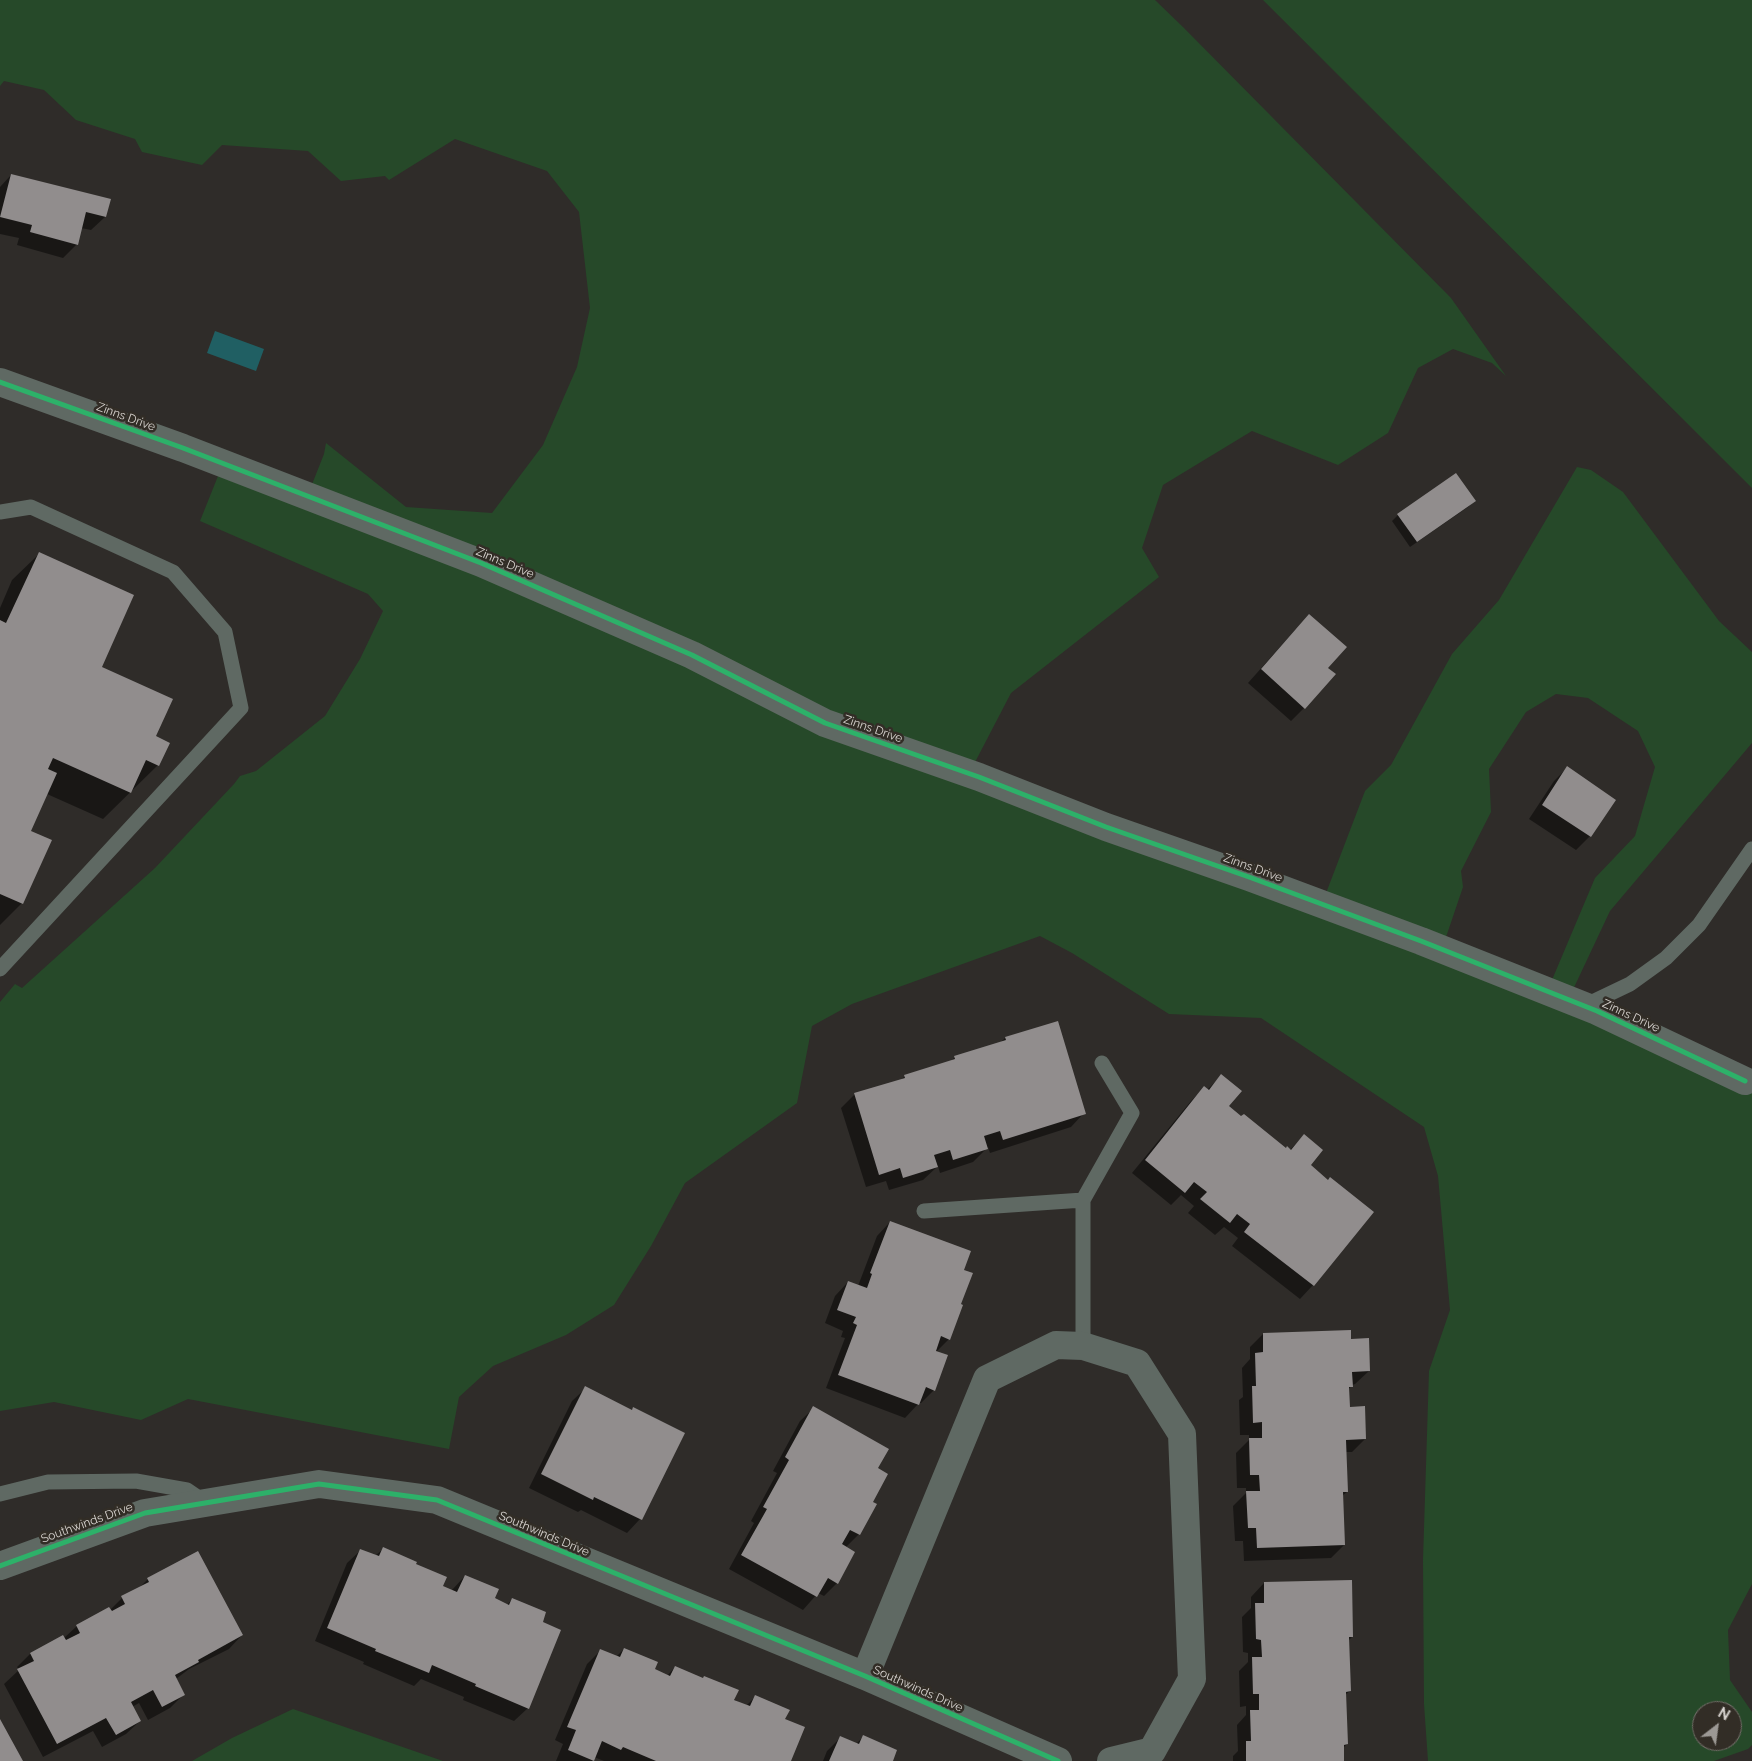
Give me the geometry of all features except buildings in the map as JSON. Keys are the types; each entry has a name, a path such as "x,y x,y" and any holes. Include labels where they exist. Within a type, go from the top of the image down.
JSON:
{"street":[{"name":"Zinns Drive","path":"0,382 183,448 481,563 692,655 825,723 979,777 1106,826 1421,941 1584,1006 1745,1081"},
{"name":"Southwinds Drive","path":"865,1676 987,1378 1056,1345 1083,1346 1137,1363 1182,1434 1192,1679 1152,1752 1111,1761"},
{"name":"Southwinds Drive","path":"0,1566 144,1513 319,1484 437,1500 865,1676 1058,1761"}],"lane":[{"path":"0,512 31,508 174,572 225,632 241,708 0,969"},
{"path":"1584,1006 1630,984 1666,958 1699,925 1752,849"},
{"path":"1083,1346 1083,1200 1132,1113 1102,1062"},
{"path":"924,1210 1083,1200"},
{"path":"0,1494 48,1482 136,1481 187,1490 206,1503"}],"green space":[{"path":"0,0 1155,0 1451,298 1506,376 1492,363 1453,349 1418,368 1388,433 1338,465 1252,431 1163,485 1142,548 1159,577 1011,693 972,768 1323,901 1365,791 1391,765 1452,654 1499,600 1577,467 1591,470 1623,492 1719,621 1752,652 1752,743 1610,911 1570,996 1752,1083 1752,1584 1728,1630 1730,1680 1752,1712 1752,1745 1748,1749 1714,1761 1428,1761 1424,1704 1423,1560 1429,1371 1450,1310 1438,1176 1424,1127 1261,1018 1169,1014 1072,953 1040,936 852,1004 812,1026 797,1103 685,1183 651,1246 614,1305 566,1335 493,1366 459,1397 449,1449 188,1399 141,1420 54,1402 0,1411 0,1002 15,984 22,988 155,868 240,776 256,771 325,716 360,659 383,611 368,594 200,521 218,476 303,507 324,454 326,443 406,507 492,513 543,445 577,367 590,308 579,212 547,171 455,139 389,180 385,176 341,181 308,151 222,145 202,165 142,152 135,139 76,120 44,90 4,81 0,86","holes":["1556,694 1588,698 1638,731 1655,767 1635,836 1595,878 1549,987 1444,943 1463,887 1461,871 1491,812 1489,769 1526,712"]},
{"path":"1263,0 1752,0 1752,488"},
{"path":"293,1709 443,1761 192,1761 232,1738"}],"water":[{"path":"215,331 264,349 256,371 207,353"}],"cycle path":[{"path":"0,382 183,448 481,563 692,655 825,723 979,777 1106,827 1249,877 1421,941 1597,1011 1745,1081"},
{"path":"0,1566 145,1513 319,1484 437,1500 865,1676 1058,1761"}]}
